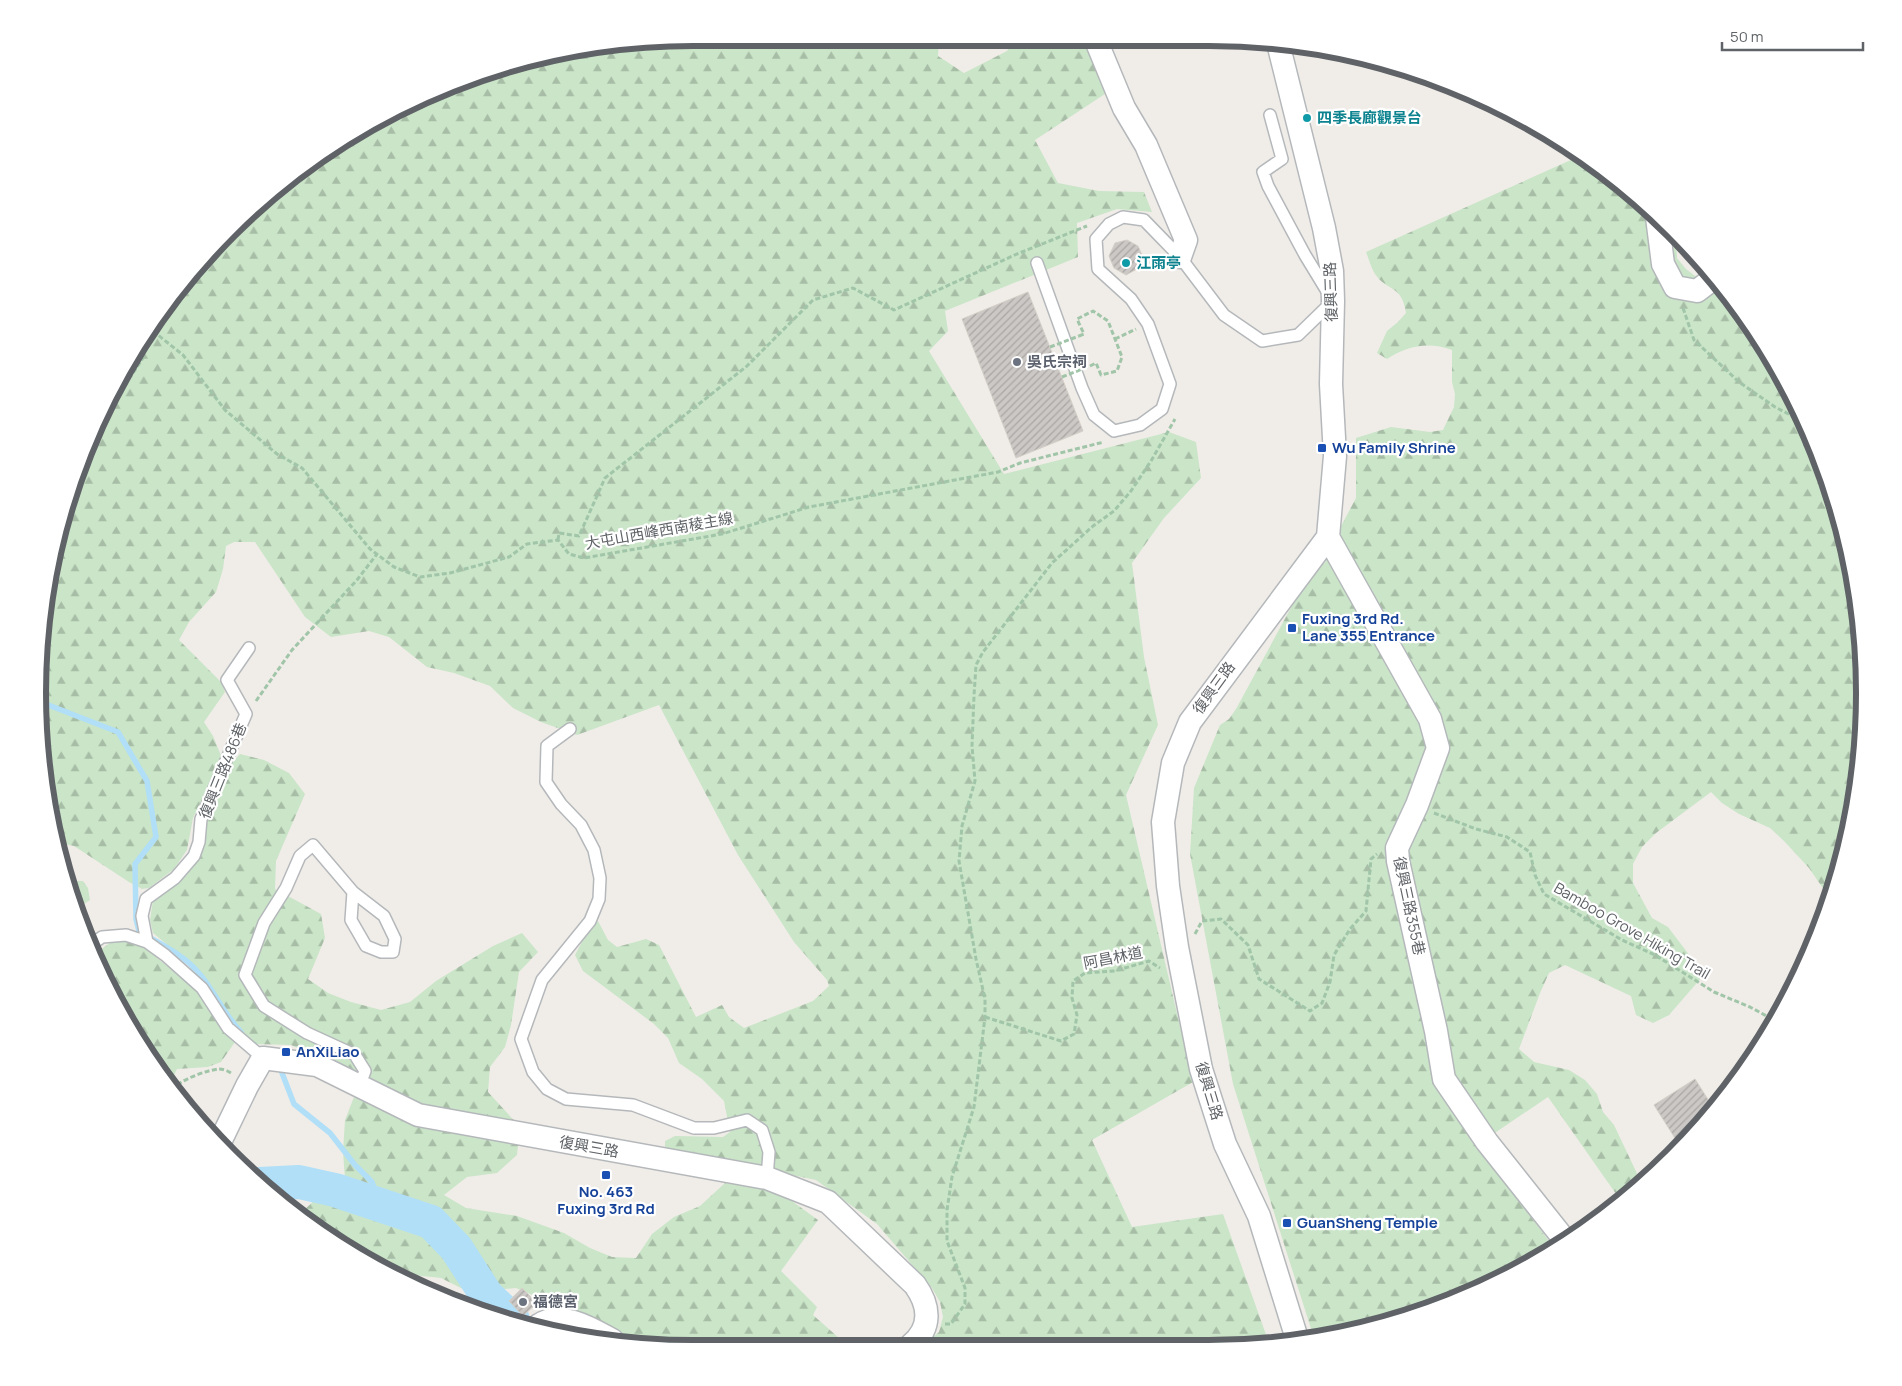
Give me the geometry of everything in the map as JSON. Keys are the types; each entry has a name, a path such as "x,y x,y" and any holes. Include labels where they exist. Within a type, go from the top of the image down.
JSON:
{"street":[{"path":"1098,46 1124,108 1146,145 1186,240 1180,257"},
{"name":"復興三路","path":"1280,51 1324,228 1332,271 1333,301 1330,384 1335,456 1328,537 1190,722 1172,763 1163,822 1168,886 1177,947 1201,1069 1226,1144 1259,1216 1295,1334"},
{"path":"1658,229 1662,264 1676,287 1697,291 1708,283"},
{"name":"復興三路355巷","path":"1328,537 1430,719 1438,748 1417,805 1397,848 1398,861 1436,1031 1444,1079 1487,1142 1561,1235"},
{"path":"223,1136 263,1058"},
{"name":"復興三路","path":"263,1058 316,1064 418,1115 767,1178 828,1202 915,1285 923,1296 927,1310 927,1324"},
{"path":"543,1322 546,1320 567,1320 598,1332"},
{"path":"917,1340 927,1324"}],"lane":[{"path":"1038,263 1082,388 1094,415 1114,431 1140,425 1162,409 1170,384 1148,324 1131,299 1098,269 1096,239 1109,224 1123,217 1144,220 1180,257 1224,315 1262,342 1298,335 1333,301 1304,255 1268,186 1263,172 1282,159 1270,115"},
{"name":"復興三路486巷","path":"147,941 142,920 146,898 175,878 194,856 199,842 201,819 246,714 227,680 249,648"},
{"path":"570,729 547,746 546,782 580,825 594,850 600,878 599,899 590,921 542,980 521,1039 533,1072 547,1089 566,1099 633,1105 694,1128 714,1128 747,1120 762,1130 769,1152 767,1178"},
{"path":"353,892 351,920 366,946 381,952 393,952 395,939 384,916 353,892 313,845 300,856 286,888 264,923 246,975 264,1006 307,1033 355,1055 365,1071 359,1087"},
{"path":"95,942 102,937 126,935 147,941 202,988 228,1028 263,1058"}],"path":[{"path":"156,333 184,355 225,410 276,454 302,468 370,550 394,567 420,577 450,573 509,557 527,544 558,540 559,533 579,536 605,478 747,366 813,300 853,288 894,310 1026,250 1099,221 1109,224"},
{"path":"1676,287 1694,340 1739,382 1775,407 1794,417"},
{"path":"1050,347 1084,334 1077,319 1093,311 1108,320 1122,357 1118,371 1101,375 1096,363 1062,377"},
{"path":"1115,339 1148,324"},
{"path":"129,379 143,358 143,353"},
{"path":"927,1324 951,1324 965,1304 966,1288 947,1242 947,1210 952,1177 974,1107 985,1017 985,999 959,861 962,826 975,781 972,746 976,665 982,652 1052,563 1092,526 1114,511 1131,491 1151,461 1176,417"},
{"name":"大屯山西峰西南稜主線","path":"558,540 569,554 584,558 722,534 808,507 998,472 1020,463 1112,440 1114,431"},
{"path":"246,714 292,650 357,580 377,554"},
{"name":"Bamboo Grove Hiking Trail","path":"1417,805 1446,818 1507,837 1530,852 1535,875 1544,894 1622,940 1655,955 1714,992 1768,1017"},
{"path":"1177,947 1190,945 1202,921 1221,919 1248,945 1259,979 1310,1011 1322,1003 1330,982 1334,955 1350,929 1366,911 1370,859 1388,846 1397,848"},
{"name":"阿昌林道","path":"985,1017 1061,1041 1074,1034 1078,1015 1072,998 1073,981 1085,973 1115,971 1149,961 1173,977 1183,978"},
{"path":"178,1084 221,1069 230,1072 247,1086"}],"green space":[{"path":"693,46 939,46 938,56 964,73 1007,51 1010,46 1091,46 1111,90 1035,140 1058,183 1099,191 1144,192 1152,212 1117,209 1077,223 1078,257 945,311 948,331 929,351 1004,474 1169,432 1196,442 1201,478 1164,518 1132,563 1144,657 1158,725 1126,795 1193,1082 1092,1140 1132,1227 1223,1214 1267,1337 1209,1340 930,1340 939,1332 943,1317 940,1302 932,1288 877,1224 816,1180 728,1162 665,1152 665,1141 675,1136 723,1137 730,1132 724,1101 702,1079 679,1063 668,1038 654,1024 583,971 575,955 585,936 598,921 608,940 617,947 646,939 659,945 696,1017 722,1005 729,1017 744,1028 813,1001 829,986 827,980 794,942 738,855 659,705 577,735 541,722 513,708 490,686 454,673 427,667 389,637 369,631 331,637 305,617 255,542 234,542 226,546 223,569 216,592 189,622 179,640 221,682 225,692 204,722 213,736 222,758 193,818 187,850 174,869 149,888 142,889 74,846 64,844 59,819 52,777 46,693 52,609 59,567 68,526 81,485 95,445 113,407 155,334 180,299 236,236 299,180 334,155 370,133 445,95 526,68 567,59 609,52"},
{"path":"1573,159 1603,180 1666,236 1676,247 1677,258 1686,269 1711,286 1747,334 1789,407 1807,445 1834,526 1850,609 1856,693 1854,735 1843,819 1834,860 1824,890 1809,868 1770,828 1739,814 1722,803 1711,792 1656,833 1642,847 1633,864 1633,883 1652,918 1668,927 1693,960 1702,977 1669,1015 1653,1023 1636,1015 1631,996 1565,965 1549,973 1519,1049 1534,1062 1569,1070 1585,1080 1597,1094 1603,1112 1614,1125 1638,1176 1617,1195 1548,1097 1477,1145 1550,1242 1518,1261 1491,1273 1491,1275 1457,1291 1376,1318 1312,1331 1233,1084 1190,854 1194,788 1220,725 1229,719 1236,709 1312,569 1325,563 1330,547 1356,498 1356,438 1391,427 1430,432 1443,430 1454,407 1452,350 1435,346 1418,346 1402,351 1387,359 1377,353 1387,331 1406,313 1401,297 1394,289 1384,284 1375,274 1366,252"},
{"path":"240,754 264,760 289,773 305,794 276,861 275,889 321,914 325,938 308,979 328,993 351,1002 381,1010 410,1002 436,981 493,946 522,933 538,952 519,972 511,1025 505,1047 490,1067 488,1092 520,1127 517,1155 497,1173 467,1177 444,1195 466,1208 517,1216 564,1233 590,1248 612,1257 636,1258 652,1234 674,1217 700,1206 725,1183 755,1186 785,1196 818,1220 781,1271 817,1307 813,1315 841,1340 693,1340 651,1338 609,1334 557,1325 562,1319 539,1298 516,1288 469,1292 441,1278 411,1275 370,1253 304,1210 320,1195 345,1179 343,1152 345,1120 354,1097 340,1069 315,1055 291,1045 252,1044 233,1028 199,971 153,933 150,920 153,900 185,871 205,819 229,766"},
{"path":"75,881 83,881 88,888 90,900 82,905"},
{"path":"126,940 143,946 199,993 235,1042 221,1062 208,1067 177,1069 173,1077 133,1016 100,951 110,943"}],"building":[{"name":"江雨亭","path":"1127,240 1138,246 1143,257 1137,269 1126,275 1114,268 1109,256 1115,243"},
{"name":"吳氏宗祠","path":"1028,292 1083,431 1016,458 962,319"},
{"path":"1695,1079 1709,1102 1676,1139 1654,1105"},
{"name":"福德宮","path":"522,1288 537,1303 523,1316 509,1301"}],"waterway":[{"path":"47,704 118,732 147,781 156,837 135,864 136,919 139,931 178,954 189,963 204,979 241,1032"},
{"path":"282,1073 294,1104 330,1133 355,1165 372,1182 380,1205"},
{"path":"272,1183 299,1182 335,1190 431,1222 456,1248 487,1296 503,1311"}],"place":[{"name":"四季長廊觀景台","path":"1307,118"},
{"name":"江雨亭","path":"1126,263"},
{"name":"吳氏宗祠","path":"1017,362"},
{"name":"Wu Family Shrine","path":"1322,448"},
{"name":"Fuxing 3rd Rd. Lane 355 Entrance","path":"1292,628"},
{"name":"AnXiLiao","path":"286,1052"},
{"name":"No. 463 Fuxing 3rd Rd","path":"606,1175"},
{"name":"GuanSheng Temple","path":"1287,1223"},
{"name":"福德宮","path":"523,1302"}]}
